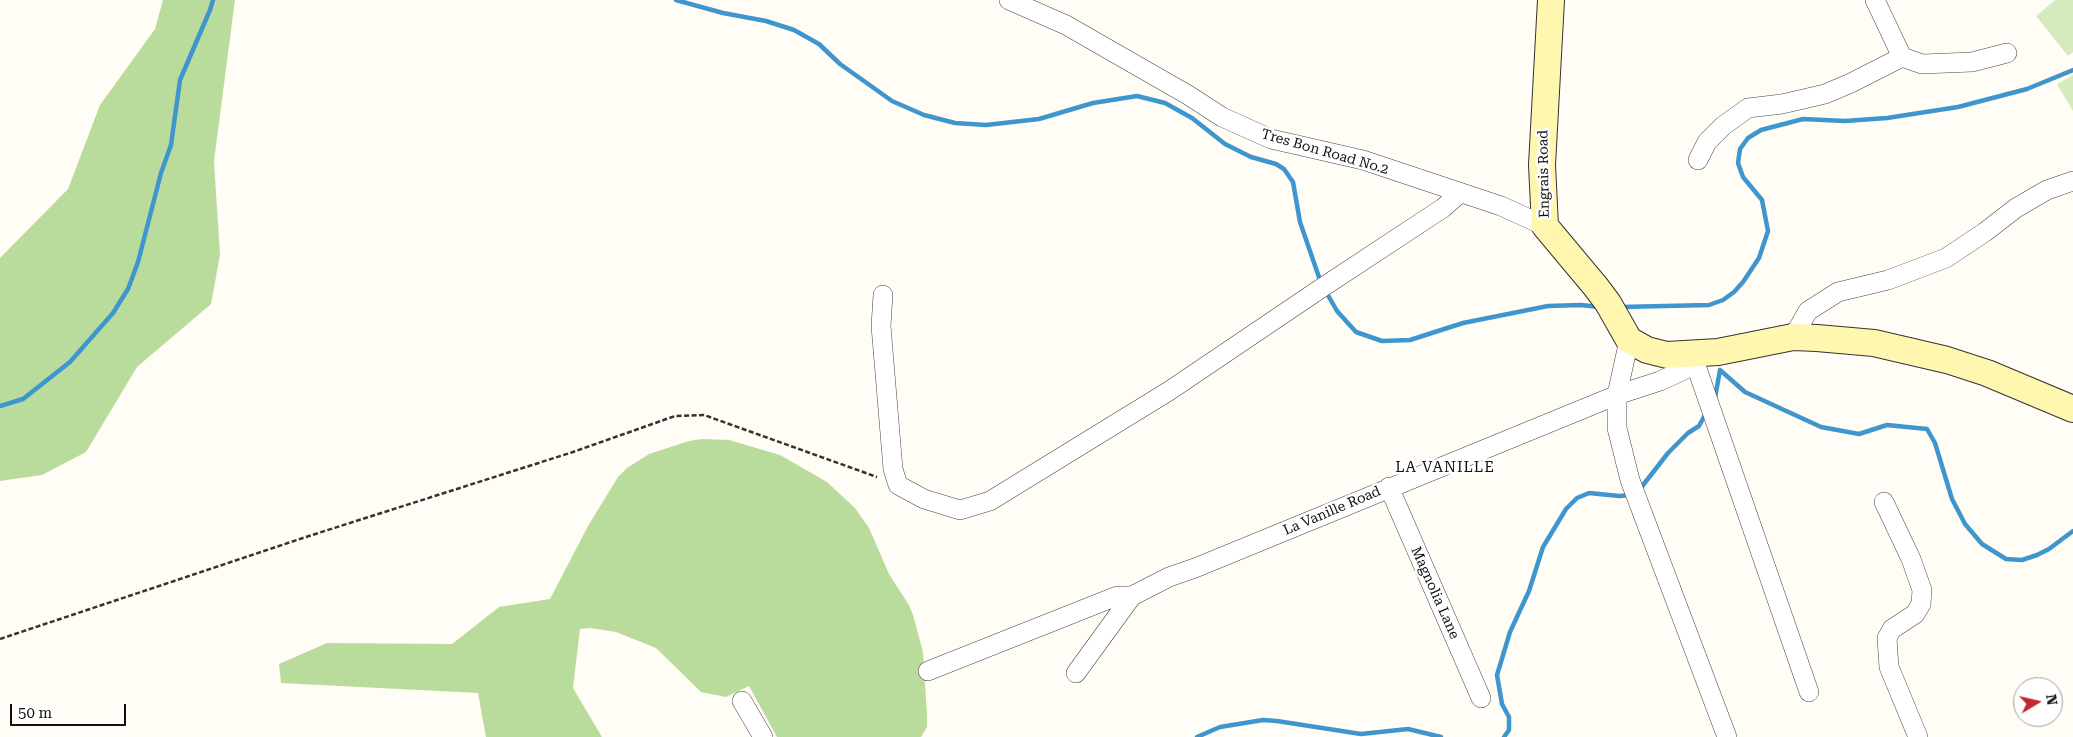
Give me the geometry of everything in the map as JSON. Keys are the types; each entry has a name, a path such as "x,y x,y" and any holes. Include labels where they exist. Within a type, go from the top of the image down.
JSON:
{"street":[{"name":"Tres Bon Road No.2","path":"1009,0 1066,25 1188,95 1222,117 1272,139 1363,160 1501,206 1545,226"},
{"name":"Engrais Road","path":"1551,0 1542,165 1545,226 1608,303 1625,334"},
{"path":"1875,0 1902,57 1922,64 1972,62 2007,54"},
{"path":"1698,160 1707,142 1723,126 1748,108 1782,104 1825,94 1902,57"},
{"path":"1793,338 1808,311 1838,292 1888,280 1946,258 1985,232 2016,208 2047,190 2073,181"},
{"path":"883,295 881,326 893,469 898,485 924,499 960,510 990,501 1169,391 1444,208 1460,193"},
{"path":"1727,737 1630,480 1617,428 1617,395 1625,334 1647,350 1680,354 1718,352 1793,338 1818,338 1874,343 1947,360 1987,373 2073,409"},
{"path":"1680,354 1809,692"},
{"name":"La Vanille Road","path":"1076,673 1132,596 1169,576 1195,568 1389,487 1617,395 1660,380 1686,368 1680,354"},
{"name":"Magnolia Lane","path":"1389,487 1481,698"},
{"path":"1884,502 1911,559 1922,590 1921,604 1915,614 1892,629 1887,638 1889,667 1918,737"},
{"name":"La Vanille Road","path":"928,671 1117,596 1132,596"},
{"path":"742,701 764,737"}],"path":[{"path":"0,640 309,536 564,455 675,416 704,415 898,485"}],"green space":[{"path":"163,0 235,0 214,161 220,255 211,304 137,367 86,452 42,475 0,481 0,258 68,189 100,105 155,29"},
{"path":"2055,0 2073,0 2073,52 2068,56 2036,16"},
{"path":"2073,75 2073,111 2057,84"},
{"path":"702,439 729,440 780,455 827,482 855,508 869,528 889,574 909,605 913,615 923,652 927,727 921,737 777,737 749,686 726,697 701,692 656,648 616,632 590,628 580,629 573,688 602,737 486,737 478,693 281,683 279,664 327,643 452,644 499,607 550,599 588,526 618,477 627,468 649,454 689,441"}],"waterway":[{"path":"0,406 23,399 70,362 113,313 128,289 138,262 161,173 171,145 180,80 213,0"},
{"path":"676,0 723,13 766,21 794,30 819,44 840,64 892,101 924,115 955,123 986,125 1039,119 1093,103 1137,96 1165,103 1192,118 1225,144 1251,157 1276,164 1284,169 1293,182 1300,222 1321,283"},
{"path":"1620,307 1709,305 1723,300 1743,282 1759,258 1768,231 1762,200 1743,177 1738,163 1740,149 1748,138 1761,130 1803,119 1845,121 1887,118 1958,107 2027,89 2073,70"},
{"path":"1325,290 1337,311 1356,332 1382,341 1410,340 1463,323 1548,306 1581,305 1599,307"},
{"path":"1720,370 1745,392 1821,427 1859,434 1887,425 1927,429 1935,443 1952,499 1965,524 1982,544 2006,559 2022,560 2037,555 2049,549 2073,531"},
{"path":"1715,398 1720,370"},
{"path":"1640,489 1668,453 1688,433 1699,426 1706,413"},
{"path":"1504,737 1509,730 1509,717 1502,704 1497,675 1510,632 1529,591 1543,547 1566,509 1577,498 1589,493 1619,496 1631,495"},
{"path":"1197,737 1220,727 1263,720 1361,734 1408,729 1441,737"}],"district":[{"name":"LA VANILLE","path":"1445,468"}]}
